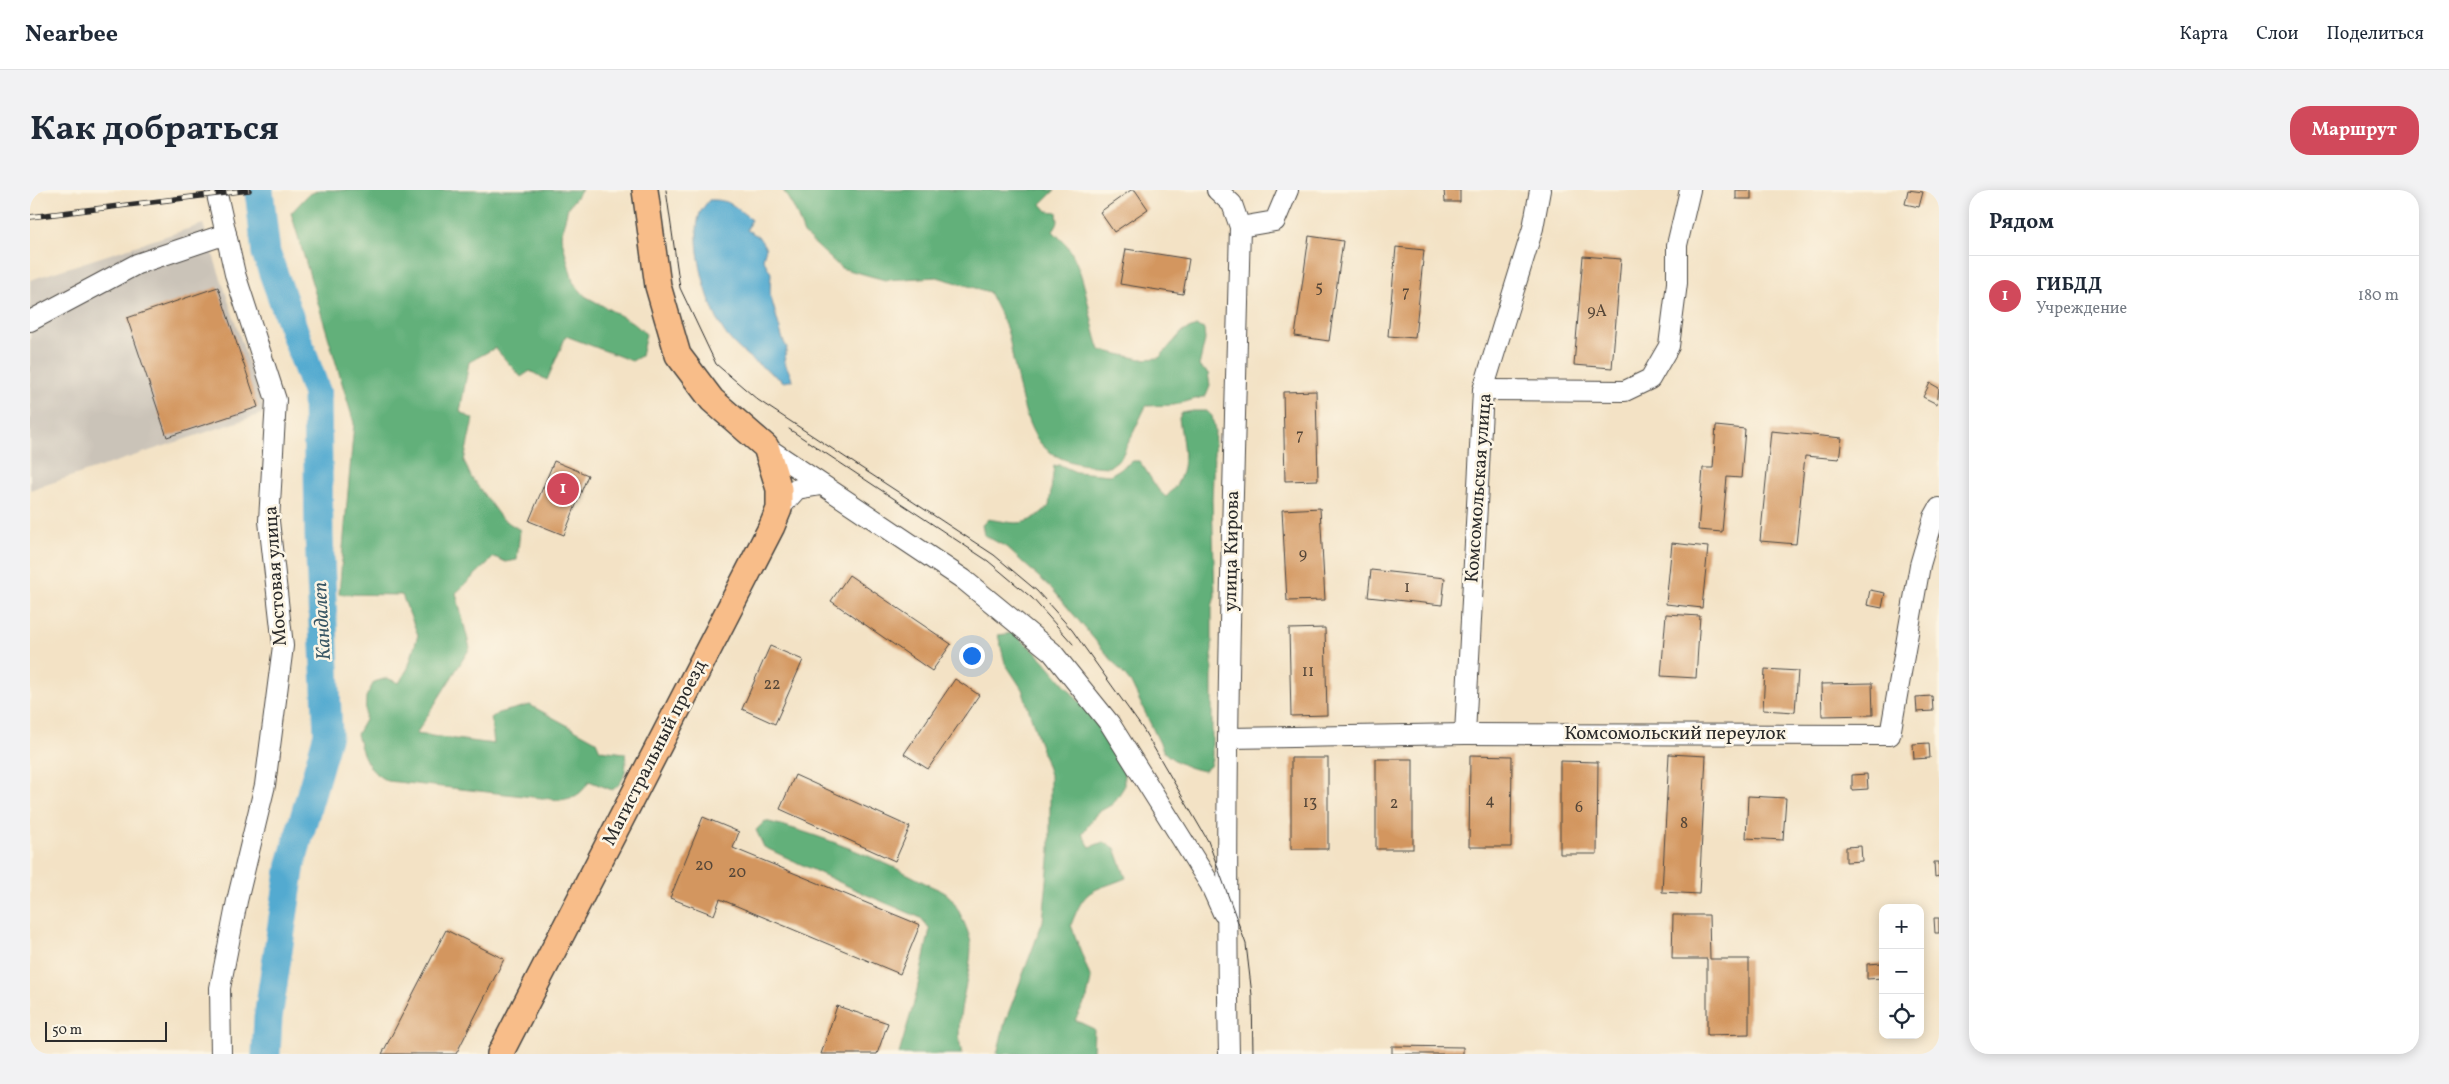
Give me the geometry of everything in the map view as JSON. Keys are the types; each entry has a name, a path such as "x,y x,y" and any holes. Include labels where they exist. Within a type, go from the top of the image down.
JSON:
{"main road":[{"name":"улица Кирова","path":"645,190 658,286 678,355 712,400 766,447"},
{"name":"Магистральный проезд","path":"500,1054 772,526 778,509 779,489 766,447"}],"street":[{"name":"Мостовая улица","path":"216,190 235,274 276,400 269,521 283,646 264,785 237,901 220,988 221,1054"},
{"name":"улица Кирова","path":"1217,190 1232,204 1240,227 1228,738 1226,919 1228,1054"},
{"path":"1240,227 1275,221 1288,190"},
{"name":"Комсомольская улица","path":"1465,734 1483,390 1533,228 1540,190"},
{"path":"1483,390 1625,391 1650,379 1669,346 1677,283 1677,245 1690,190"},
{"path":"30,322 137,264 226,234"},
{"name":"улица Кирова","path":"766,447 963,579 1052,652 1110,724 1210,884 1226,919"},
{"path":"778,509 797,489 821,485"},
{"name":"Комсомольский переулок","path":"1228,738 1465,734 1890,735 1920,564 1937,514"}],"shaded area":[{"path":"203,224 265,413 30,490 30,280"}],"green space":[{"path":"319,190 582,190 568,207 561,236 573,282 585,296 632,322 646,334 641,356 632,361 566,336 547,380 530,371 521,377 495,348 469,362 460,412 473,419 464,461 471,477 501,518 520,530 517,560 506,562 494,557 456,593 470,648 416,734 494,744 491,718 498,713 530,705 596,741 600,750 625,753 626,764 623,778 617,787 612,790 589,781 578,795 560,800 388,781 375,773 367,762 357,734 365,720 366,697 374,682 387,678 399,683 408,668 418,635 402,595 339,594 354,423 291,213 308,195"},
{"path":"783,190 1055,190 1041,204 1047,211 1057,212 1058,222 1053,231 1067,246 1075,260 1084,286 1100,350 1141,359 1159,358 1182,332 1196,326 1204,329 1205,340 1199,366 1208,373 1210,386 1206,396 1174,405 1146,406 1121,458 1109,467 1082,464 1062,459 1047,450 1037,438 1029,423 1023,405 1007,330 989,292 937,277 885,280 841,268 804,234 795,210"},
{"path":"1207,411 1212,416 1215,431 1212,499 1215,596 1212,607 1212,758 1210,766 1204,771 1182,764 1164,752 1131,683 1053,590 1006,547 984,535 982,525 988,519 1021,523 1041,513 1049,506 1054,466 1060,465 1076,472 1110,475 1133,461 1139,461 1158,489 1166,497 1174,488 1183,469 1184,450 1179,418 1182,413"},
{"path":"1014,633 1042,658 1106,733 1124,770 1124,787 1113,804 1097,813 1082,834 1090,847 1103,842 1115,848 1126,878 1091,892 1081,903 1071,925 1091,979 1087,998 1075,1020 1094,1029 1093,1054 997,1054 1005,1022 1043,921 1050,850 1050,775 1022,689 1005,663 998,635"},
{"path":"765,821 805,832 869,856 942,891 950,897 963,920 971,945 968,973 960,1013 959,1027 962,1054 899,1054 915,999 930,929 921,918 764,847 756,830"}],"water":[{"path":"709,200 727,202 751,219 747,230 758,236 766,248 763,259 771,273 770,294 787,348 784,361 793,380 784,382 741,350 728,337 714,312 703,277 697,241 697,226 700,213"}],"building":[{"path":"1131,190 1135,190 1148,209 1114,232 1100,212"},
{"path":"1444,190 1460,190 1460,202 1445,202"},
{"path":"1736,190 1751,190 1751,199 1736,199"},
{"path":"1908,190 1923,192 1919,207 1905,204"},
{"path":"1309,236 1343,241 1329,341 1295,336"},
{"path":"1396,247 1424,250 1415,338 1388,336"},
{"path":"1126,249 1189,259 1183,294 1120,284"},
{"path":"1583,256 1621,259 1612,368 1574,365"},
{"path":"218,287 258,407 167,437 127,318"},
{"path":"1930,383 1939,388 1937,404 1923,397"},
{"path":"1316,391 1318,480 1285,481 1283,392"},
{"path":"1716,426 1745,429 1741,478 1727,477 1722,532 1698,530 1703,468 1713,468"},
{"path":"1771,431 1842,438 1839,459 1805,456 1796,544 1760,541"},
{"path":"554,461 588,475 564,535 529,521"},
{"path":"1320,508 1325,600 1287,601 1282,510"},
{"path":"1672,543 1708,547 1702,608 1666,604"},
{"path":"1371,570 1445,578 1442,605 1368,597"},
{"path":"849,575 951,644 932,671 831,601"},
{"path":"1870,590 1885,593 1882,608 1867,605"},
{"path":"1666,614 1700,616 1696,678 1661,676"},
{"path":"1325,628 1327,715 1291,716 1289,629"},
{"path":"770,646 803,660 775,724 742,709"},
{"path":"1765,669 1798,671 1795,712 1763,710"},
{"path":"955,679 979,695 928,769 904,754"},
{"path":"1872,683 1873,715 1822,716 1821,684"},
{"path":"1932,696 1933,711 1917,712 1916,697"},
{"path":"1929,743 1930,758 1914,759 1913,744"},
{"path":"1669,754 1706,756 1699,894 1662,892"},
{"path":"1470,755 1512,756 1511,847 1469,847"},
{"path":"1291,758 1328,758 1328,849 1291,849"},
{"path":"1376,759 1413,759 1413,849 1376,849"},
{"path":"1560,761 1598,762 1597,854 1560,854"},
{"path":"1867,774 1868,789 1852,790 1852,775"},
{"path":"795,775 910,827 895,861 780,809"},
{"path":"1748,796 1786,798 1783,840 1746,838"},
{"path":"703,817 739,832 733,848 920,925 900,974 720,899 714,915 670,898"},
{"path":"1861,846 1862,861 1846,862 1846,847"},
{"path":"1934,862 1939,862 1939,876 1935,877"},
{"path":"1673,915 1709,915 1710,959 1749,959 1749,1034 1707,1035 1707,959 1672,959"},
{"path":"1934,918 1939,918 1939,933 1935,933"},
{"path":"446,930 504,959 456,1054 382,1054"},
{"path":"1879,963 1879,978 1867,979 1867,964"},
{"path":"837,1006 888,1023 877,1054 821,1054"},
{"path":"1392,1046 1463,1047 1463,1054 1392,1054"}],"waterway":[{"name":"Кандалеп","path":"259,190 266,253 317,394 319,535 328,734 291,864 268,1018 266,1054"}],"tram line":[{"path":"666,190 680,288 716,364 758,400 994,555 1037,591 1072,630 1143,729 1208,841 1246,944 1252,995 1253,1054"},
{"path":"789,429 988,561 1032,598 1073,644"}],"railway":[{"path":"30,217 249,190"}],"place":[{"name":"ГИБДД","path":"563,489"}]}
